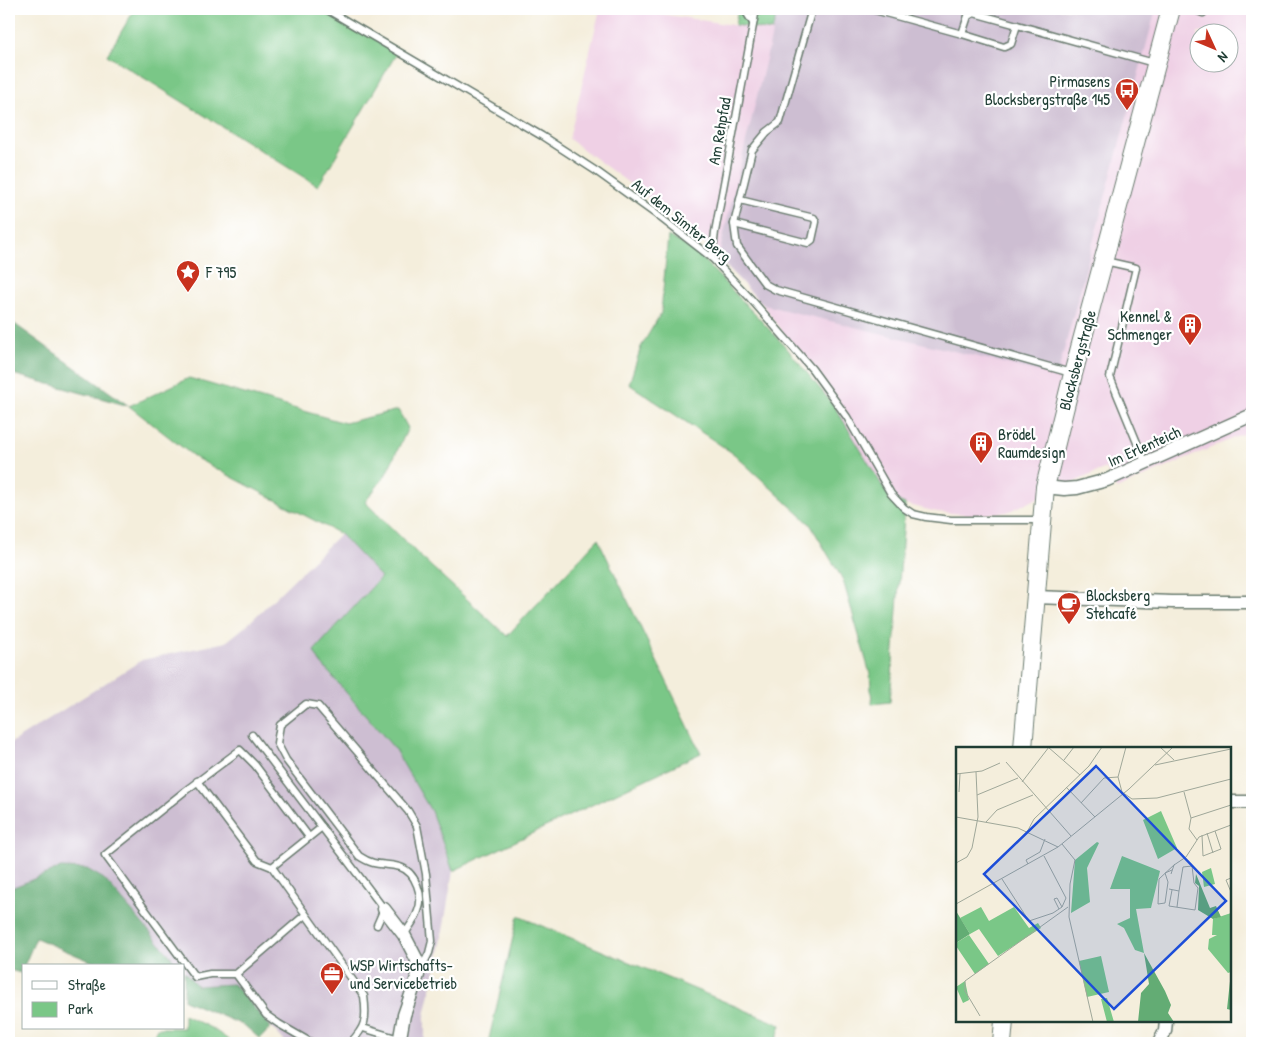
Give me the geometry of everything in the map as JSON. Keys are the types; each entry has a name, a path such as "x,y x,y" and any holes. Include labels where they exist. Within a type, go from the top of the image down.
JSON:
{"main road":[{"name":"Blocksbergstraße","path":"1023,747 1045,487 1073,374 1171,9"},
{"path":"1002,1043 1004,1022"}],"street":[{"name":"Im Erlenteich","path":"1045,487 1064,489 1087,486 1107,480 1252,415"},
{"path":"1035,598 1252,602"},
{"path":"1231,802 1252,802"},
{"path":"384,909 404,935 417,960 418,975 404,1015 399,1041"},
{"path":"1160,1043 1165,1031 1166,1022"}],"lane":[{"name":"Auf dem Simter Berg","path":"326,9 542,136 658,215 712,258 812,368 846,417 891,494 904,508 913,514 926,518 952,520 1042,520"},
{"path":"744,9 753,23"},
{"name":"Am Rehpfad","path":"712,258 715,232 756,9"},
{"path":"812,9 780,122 767,132 752,150 734,224 737,246 765,284 776,290 1073,374"},
{"path":"871,9 1004,47 1011,44 1017,25"},
{"path":"1194,9 1203,13"},
{"path":"962,34 968,16 974,13 1156,64"},
{"path":"734,224 808,243 812,240 816,222 814,218 740,200"},
{"path":"1104,260 1136,268 1110,377 1146,462"},
{"path":"404,935 419,909 420,895 416,883 409,873 402,868 370,863 359,856 286,760 277,743 280,725 306,704 318,706 408,811 418,826 426,874 432,941 429,953 418,975"},
{"path":"252,735 384,909 377,925"},
{"path":"306,915 236,974 210,974 195,977 104,855 197,781 240,750 255,765 309,837"},
{"path":"197,781 257,861 272,866 364,996 366,1014 363,1028 350,1043"},
{"path":"272,866 322,827"},
{"path":"236,974 266,1015 312,1043"},
{"path":"363,1028 399,1041"}],"shaded area":[{"path":"600,9 628,9 772,31 778,9 1252,9 1252,430 1116,489 1106,468 1007,512 975,515 937,512 905,504 889,497 835,407 763,305 691,229 569,139"},
{"path":"778,9 1156,9 1057,376 764,305 718,258"},
{"path":"340,534 381,577 314,651 320,662 394,748 431,811 453,871 441,943 425,1016 425,1043 286,1043 233,984 197,986 185,972 185,964 177,964 104,879 87,869 61,868 9,889 9,744 142,660 226,642 246,626"}],"green space":[{"path":"135,9 326,9 398,51 318,186 107,55"},
{"path":"738,9 778,9 772,31 735,25"},
{"path":"668,236 696,252 785,346 835,407 889,497 905,504 890,702 872,704 870,674 843,580 810,524 734,454 629,384 641,347 661,313"},
{"path":"9,320 129,406 9,373"},
{"path":"189,378 345,423 398,410 408,428 385,476 365,502 421,557 507,636 598,539 701,753 453,871 431,811 394,748 320,662 314,651 381,577 340,534 196,458 129,406"},
{"path":"61,868 87,869 104,879 177,964 97,964 36,938 25,964 22,964 21,973 9,970 9,889"},
{"path":"518,916 781,1025 775,1043 488,1043"},
{"path":"185,972 197,986 233,984 271,1027 260,1039 245,1026 185,1000"},
{"path":"185,1015 213,1029 233,1043 150,1043 156,1030 185,1030"}],"place":[{"name":"Pirmasens Blocksbergstraße 145","path":"1127,111"},
{"name":"F 795","path":"188,293"},
{"name":"Kennel & Schmenger","path":"1190,346"},
{"name":"Brödel Raumdesign","path":"981,464"},
{"name":"Blocksberg Stehcafé","path":"1069,625"},
{"name":"WSP Wirtschafts- und Servicebetrieb","path":"332,995"}]}
